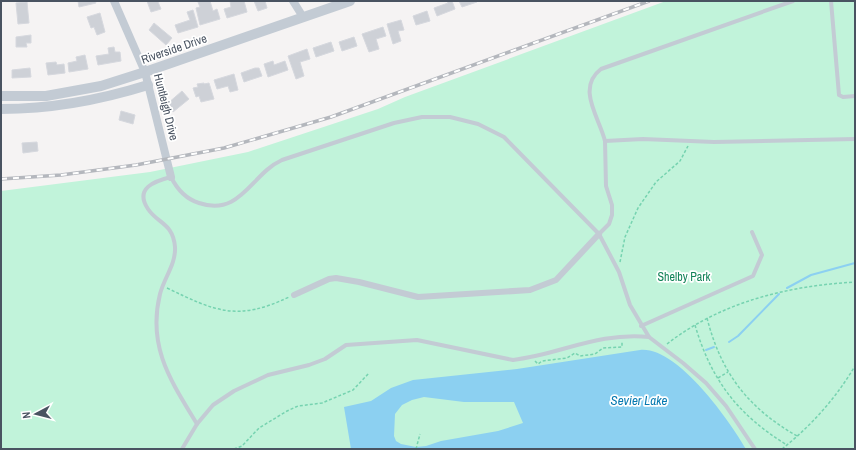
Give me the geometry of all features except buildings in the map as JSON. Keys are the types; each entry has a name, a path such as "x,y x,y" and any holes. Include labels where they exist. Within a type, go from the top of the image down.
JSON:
{"street":[{"name":"Huntleigh Drive","path":"114,1 145,72 171,177"},
{"path":"292,1 303,17"},
{"name":"Riverside Drive","path":"1,96 46,96 71,93 145,72 350,1"},
{"path":"1,109 44,108 83,102 148,85"},
{"path":"294,295 329,279 336,278 359,282 418,297 530,290 556,280 599,234"}],"lane":[{"path":"599,234 609,224 612,215 612,205 606,186 605,141 601,125 589,94 592,78 601,68 793,1"},
{"path":"831,1 839,95 842,97 855,96"},
{"path":"197,424 173,384 160,352 156,318 163,286 174,256 174,243 167,226 148,209 144,196 147,187 153,182 171,177 180,191 193,201 210,206 221,205 242,196 266,169 282,160 408,119 422,117 450,117 478,124 504,137 599,234 619,272 630,305 641,326 649,337 706,383 726,406 755,449"},
{"path":"605,141 643,139 714,142 855,139"},
{"path":"641,326 753,276 762,255 752,232"},
{"path":"182,449 197,424 213,405 246,385 268,375 309,365 325,359 346,345 417,340 513,360 531,358 592,340 622,336 649,337"}],"path":[{"path":"619,272 625,237 638,208 656,182 680,160 690,140"},
{"path":"663,347 695,325 719,312 787,289 855,282"},
{"path":"163,286 206,307 228,312 262,309 294,295"},
{"path":"707,318 714,342 728,372 738,388 780,427 797,436"},
{"path":"695,325 701,346 717,378 735,403 750,419 787,445"},
{"path":"538,364 542,361 567,358 572,354 580,356 596,354 603,348 622,347 622,336"},
{"path":"782,449 797,436 834,398 855,366"},
{"path":"717,378 728,372"},
{"path":"234,449 242,446 259,428 287,411 298,406 322,403 352,390 369,373"},
{"path":"416,449 420,434"}],"green space":[{"name":"Shelby Park","path":"666,1 855,1 855,449 1,449 1,191 150,172 248,152 378,109 405,97"}],"water":[{"name":"Sevier Lake","path":"640,350 654,352 670,360 700,387 715,404 746,449 351,449 344,407 371,401 391,388 413,380 517,369","holes":["424,397 464,402 514,402 523,423 498,431 441,441 426,446 416,447 401,444 396,441 394,436 395,414 402,405 412,400"]}],"waterway":[{"path":"787,288 811,275 855,263"},
{"path":"729,342 738,336 779,294"},
{"path":"706,350 714,347"}],"railway":[{"path":"1,179 61,175 136,165 224,148 331,117 649,1"}]}
